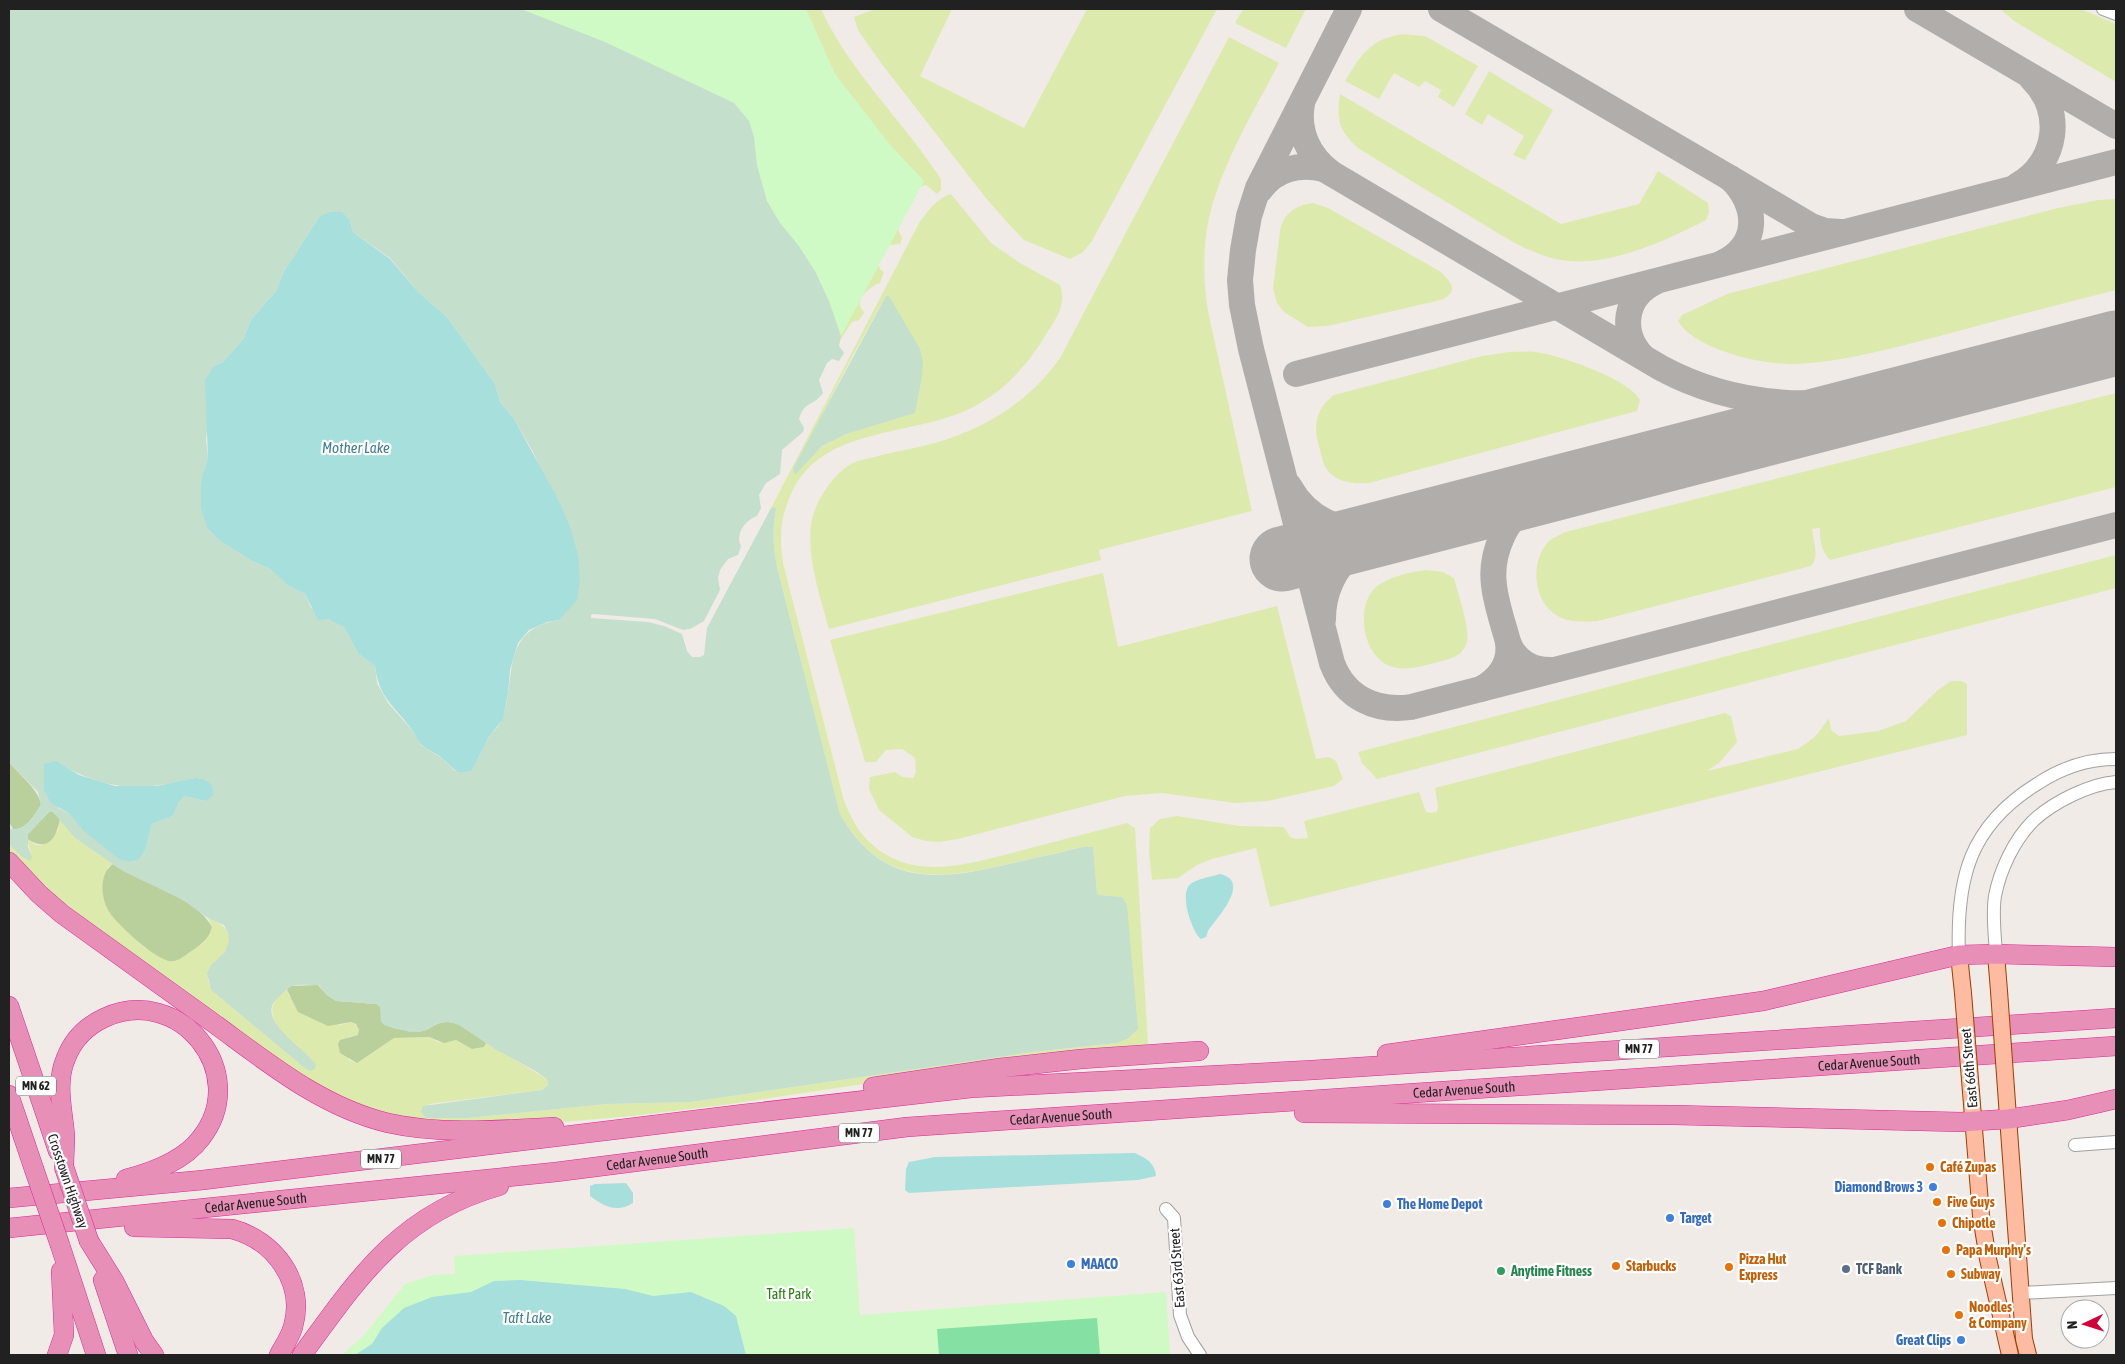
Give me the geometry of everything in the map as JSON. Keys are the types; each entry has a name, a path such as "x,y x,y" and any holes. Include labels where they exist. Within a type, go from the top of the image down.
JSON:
{"highway":[{"path":"9,862 38,894 62,914 275,1068 311,1091 366,1117 405,1127 447,1130 675,1122"},
{"path":"1162,1078 1327,1062 1436,1048 1763,1000 1959,955 2116,957"},
{"name":"Crosstown Highway","path":"9,1006 128,1355"},
{"path":"64,1167 65,1137 60,1100 61,1078 65,1059 78,1038 93,1024 112,1015 139,1010 168,1015 190,1030 202,1042 215,1069 218,1084 217,1099 209,1126 192,1148 168,1164 140,1175 80,1191"},
{"name":"Cedar Avenue South","path":"9,1198 223,1178 675,1122 971,1088 1313,1070 2116,1018"},
{"name":"Cedar Avenue South","path":"9,1228 556,1172 908,1127 2116,1046"},
{"path":"744,1114 811,1096 1000,1068 1081,1059 1199,1051"},
{"name":"Crosstown Highway","path":"9,1095 96,1355"},
{"path":"1163,1111 1663,1115 1973,1121 2008,1119 2068,1110 2116,1099"},
{"path":"9,1120 34,1169"},
{"path":"302,1355 366,1270 384,1251 419,1222 467,1197 493,1188 556,1172"},
{"path":"88,1221 118,1226 232,1229 245,1232 266,1245 285,1268 291,1281 294,1296 293,1326 287,1342 279,1355"},
{"path":"9,1234 33,1227"},
{"path":"89,1241 114,1281 144,1341 154,1355"},
{"path":"57,1355 64,1336 65,1317 60,1245"}],"main road":[{"path":"1996,954 2024,1339 2028,1355"},
{"name":"East 66th Street","path":"1959,955 1981,1216 1988,1259 2010,1355"}],"street":[{"path":"2103,9 2116,14"},
{"name":"East 66th Street","path":"1959,955 1958,920 1960,896 1972,856 1991,822 2017,796 2054,773 2071,766 2095,760 2116,759"},
{"path":"1996,954 1995,897 2005,864 2021,837 2034,821 2066,798 2098,785 2116,782"},
{"path":"2075,1145 2116,1142"},
{"name":"East 63rd Street","path":"1166,1209 1174,1218 1180,1315 1188,1337 1200,1355"},
{"path":"2021,1293 2116,1288"}],"green space":[{"path":"9,9 634,9 783,128 841,336 839,346 844,353 839,361 832,359 827,363 819,380 823,393 801,413 799,419 804,428 803,432 782,450 780,474 766,483 759,495 761,508 757,516 745,524 740,532 739,541 741,546 738,555 728,559 720,570 718,578 720,590 704,621 690,629 683,630 655,619 593,614 591,618 648,622 664,626 682,634 687,651 692,657 704,655 707,628 771,508 775,507 774,538 777,567 840,814 861,843 883,861 907,871 933,875 989,869 1077,848 1093,847 1097,893 1099,895 1122,897 1127,905 1138,1029 1127,1039 1117,1043 1033,1052 691,1102 607,1104 468,1118 426,1118 421,1112 423,1106 542,1090 548,1085 547,1079 495,1049 459,1025 449,1022 439,1023 423,1031 410,1032 384,1025 381,1021 380,1007 377,1004 336,1001 327,995 319,985 292,986 273,1005 272,1014 283,1033 311,1058 316,1065 315,1069 311,1071 306,1069 211,990 207,973 211,965 225,952 229,941 224,925 208,918 183,900 123,871 75,838 53,812 49,812 28,834 28,847 32,857 30,861 21,856 9,844 9,828 15,829 24,826 32,819 41,805 38,792 9,762","holes":["320,216 350,221 353,232 390,258 418,292 447,317 495,384 500,402 514,419 560,503 559,620 541,625 528,633 520,643 511,670 507,701 502,720 487,740 472,770 455,771 443,759 422,746 412,730 388,703 377,683 375,666 358,653 344,627 311,608 305,594 287,585 269,568 252,561 220,541 207,528 203,473 208,458 206,439 214,366 223,362 244,338 251,320 276,291 283,273","56,762 92,779 123,786 139,787 175,783 195,778 206,801 184,796 173,816 152,824 146,848 139,858 129,862 70,814 58,808"]},
{"path":"521,9 806,9 835,74 891,146 924,181 841,336 829,301 815,271 798,245 780,223 767,201 757,165 754,137 749,121 734,103 605,42"},
{"path":"634,9 821,9 847,54 941,179 941,190 937,194 926,185 917,188 898,229 902,238 900,244 889,245 878,264 884,272 880,283 870,288 861,298 860,305 864,313 859,320 852,322 839,342 841,336"},
{"path":"875,9 952,9 920,76 1024,128 1087,9 1217,9 1092,241 1083,252 1070,259 1024,240 985,197 881,63 858,30 854,17"},
{"path":"1243,9 1306,9 1286,48 1235,23"},
{"path":"2000,9 2081,9 2116,24 2116,82 2014,21"},
{"path":"1402,34 1425,36 1478,66 1454,107 1438,97 1441,90 1425,81 1419,87 1394,73 1379,99 1345,81 1356,63 1374,44"},
{"path":"1229,37 1279,63 1225,168 1210,213 1204,254 1208,311 1252,511 1099,550 1101,560 829,629 815,577 810,538 816,507 826,489 840,472 855,462 935,443 980,426 1006,411 1041,382 1060,358"},
{"path":"1489,71 1553,110 1525,160 1513,155 1524,136 1488,114 1482,125 1465,114"},
{"path":"1340,94 1561,224 1639,204 1658,171 1708,203 1709,212 1706,220 1640,250 1604,259 1586,261 1554,259 1527,249 1500,235 1358,148 1347,136 1340,124 1338,111"},
{"path":"951,194 991,243 1020,263 1060,285 1062,299 1059,312 1038,347 1023,367 995,394 984,401 950,417 874,435 849,443 827,454 808,469 793,490 785,509 781,534 783,563 844,801 859,830 879,850 897,860 916,865 936,867 978,861 1127,823 1135,828 1148,1044 1144,1049 923,1075 724,1105 633,1116 538,1124 416,1124 333,1100 65,911 9,855 9,844 21,856 31,854 27,839 36,845 42,845 58,831 60,819 75,838 113,864 108,867 110,913 145,948 176,961 204,942 212,927 208,918 222,925 228,934 228,946 209,970 208,978 211,990 306,1069 313,1061 291,1042 273,1018 272,1009 275,1001 287,990 289,996 340,1025 351,1022 356,1026 359,1030 359,1035 348,1037 349,1060 357,1063 394,1038 429,1037 438,1042 456,1040 472,1049 484,1047 486,1043 547,1079 548,1085 542,1090 429,1104 426,1118 468,1118 607,1104 691,1102 1033,1052 1116,1043 1127,1039 1122,897 1099,895 1097,893 1093,847 1076,848 960,873 933,875 907,871 883,861 861,842 840,814 777,567 774,538 776,509 775,507 771,508 919,223 933,206","holes":["887,296 912,414 866,427 833,440 793,471 853,355"]},
{"path":"2116,199 2116,290 1886,350 1813,363 1781,364 1731,354 1699,340 1678,321 1682,315 1727,294 2058,208 2098,200"},
{"path":"1313,203 1328,208 1441,272 1451,284 1452,291 1441,300 1328,326 1308,327 1284,312 1277,303 1273,288 1280,231 1284,219 1291,211"},
{"path":"886,296 889,296 920,349 923,362 922,376 915,413 846,434 822,446 795,475 793,470 795,465"},
{"path":"1509,352 1547,354 1593,369 1633,392 1640,400 1637,411 1369,483 1342,481 1327,470 1318,442 1316,427 1322,407 1334,395 1482,356"},
{"path":"2116,393 2116,487 1830,560 1822,545 1820,528 1812,529 1816,553 1811,566 1598,621 1587,622 1561,618 1548,609 1539,591 1537,570 1542,550 1548,542 1565,532"},
{"path":"2116,555 2116,588 1377,779 1362,763 1358,752"},
{"path":"1426,570 1443,572 1454,578 1465,620 1467,642 1463,651 1447,660 1416,668 1393,667 1383,662 1375,654 1369,643 1365,632 1365,607 1369,596 1381,583 1413,572"},
{"path":"1103,573 1118,647 1277,606 1316,759 1329,757 1336,761 1343,779 1334,786 1268,801 1235,803 1162,793 1125,796 958,839 939,842 912,837 879,810 869,789 870,777 895,772 903,777 913,778 916,772 915,758 902,749 886,750 876,762 865,762 830,640"},
{"path":"1951,681 1961,681 1967,684 1967,735 1270,907 1256,848 1212,859 1197,865 1178,878 1152,880 1149,853 1150,828 1160,819 1177,816 1240,826 1284,827 1290,837 1295,839 1308,838 1304,821 1419,792 1426,812 1432,813 1437,811 1438,806 1435,788 1725,713 1731,716 1737,742 1719,763 1707,771 1798,749 1815,737 1829,718 1831,730 1839,736 1878,731 1906,721 1938,690"},
{"path":"9,762 33,788 41,805 30,821 18,829 13,829 9,822"},
{"path":"49,812 53,812 60,819 53,838 46,844 34,843 27,839 28,834"},
{"path":"113,864 194,907 212,927 205,940 176,961 163,959 137,941 107,908 102,887 105,874"},
{"path":"318,985 336,1001 377,1004 381,1009 382,1022 389,1026 401,1030 423,1031 437,1024 448,1022 458,1024 486,1043 484,1047 472,1049 456,1040 444,1043 429,1037 394,1038 357,1063 340,1053 338,1044 340,1040 358,1035 359,1030 356,1024 351,1022 328,1026 298,1012 287,990 290,986"},
{"name":"Taft Park","path":"854,1228 860,1315 1166,1292 1170,1355 342,1355 366,1333 405,1284 433,1275 455,1274 454,1256"},
{"path":"1097,1318 1100,1355 939,1355 937,1329"}],"water":[{"name":"Mother Lake","path":"331,212 342,212 350,221 353,232 390,259 418,292 447,317 495,384 500,402 514,419 560,503 570,527 578,555 580,579 577,600 559,620 547,622 529,630 518,643 510,670 503,719 489,737 472,770 466,772 459,772 421,744 384,694 380,687 375,666 358,653 344,627 328,619 318,620 305,594 287,585 269,568 252,561 220,541 207,528 201,508 201,487 208,458 205,380 214,366 223,362 244,338 251,320 276,291 283,273 320,216"},
{"path":"56,761 79,775 115,786 157,786 195,778 205,780 212,785 213,795 206,801 184,796 173,816 152,824 146,848 139,859 129,862 119,859 83,830 70,814 51,803 44,790 44,764"},
{"path":"1220,874 1229,878 1233,884 1233,892 1206,937 1201,939 1194,929 1188,914 1186,892 1190,884"},
{"path":"1135,1153 1149,1162 1154,1168 1156,1176 1138,1180 909,1193 905,1190 906,1169 909,1162 935,1157"},
{"path":"626,1183 633,1193 633,1203 622,1208 606,1206 590,1196 590,1186 595,1184"},
{"name":"Taft Lake","path":"520,1280 625,1289 653,1296 691,1292 724,1306 736,1316 746,1355 355,1355 372,1344 382,1328 404,1308 432,1297 471,1292 494,1281"}],"taxiway":[{"path":"1349,9 1258,188 1249,216 1240,280 1242,305 1251,349 1332,663 1338,675 1353,694 1374,705 1398,708 1411,707 2116,525"},
{"path":"1441,9 1730,178"},
{"path":"1917,9 2116,126"},
{"path":"2018,185 2041,164 2052,136 2049,106 2042,92 2032,79"},
{"path":"1302,103 1301,123 1306,142 1316,159 1331,173"},
{"path":"1296,374 2116,162"},
{"path":"1260,190 1273,177 1288,169 1297,167 1324,169 1661,368 1700,385 1738,397 1777,402 1854,401 1973,380"},
{"path":"1722,263 1735,255 1744,246 1751,224 1746,200 1730,178 1811,226 1825,231 1841,232"},
{"path":"1642,356 1630,336 1629,316 1631,306 1637,297 1655,282"},
{"path":"1508,642 1498,606 1493,573 1494,561 1501,538 1514,517 1532,501 1554,491 1594,478"},
{"path":"1289,486 1297,499 1307,509 1329,523 1355,530 1384,532 1357,549 1335,573 1325,600 1323,619"},
{"path":"1481,689 1502,670 1508,657 1508,642 1515,655 1525,664 1538,669 1553,670"}],"runway":[{"path":"1282,559 2116,343"}],"place":[{"name":"Café Zupas","path":"1930,1167"},
{"name":"Diamond Brows 3","path":"1933,1187"},
{"name":"Five Guys","path":"1937,1202"},
{"name":"The Home Depot","path":"1387,1204"},
{"name":"Target","path":"1670,1218"},
{"name":"Chipotle","path":"1942,1223"},
{"name":"Papa Murphy's","path":"1946,1250"},
{"name":"MAACO","path":"1071,1264"},
{"name":"Starbucks","path":"1616,1266"},
{"name":"Pizza Hut Express","path":"1729,1267"},
{"name":"TCF Bank","path":"1846,1269"},
{"name":"Anytime Fitness","path":"1501,1271"},
{"name":"Subway","path":"1951,1274"},
{"name":"Noodles & Company","path":"1959,1315"},
{"name":"Great Clips","path":"1961,1340"}]}
